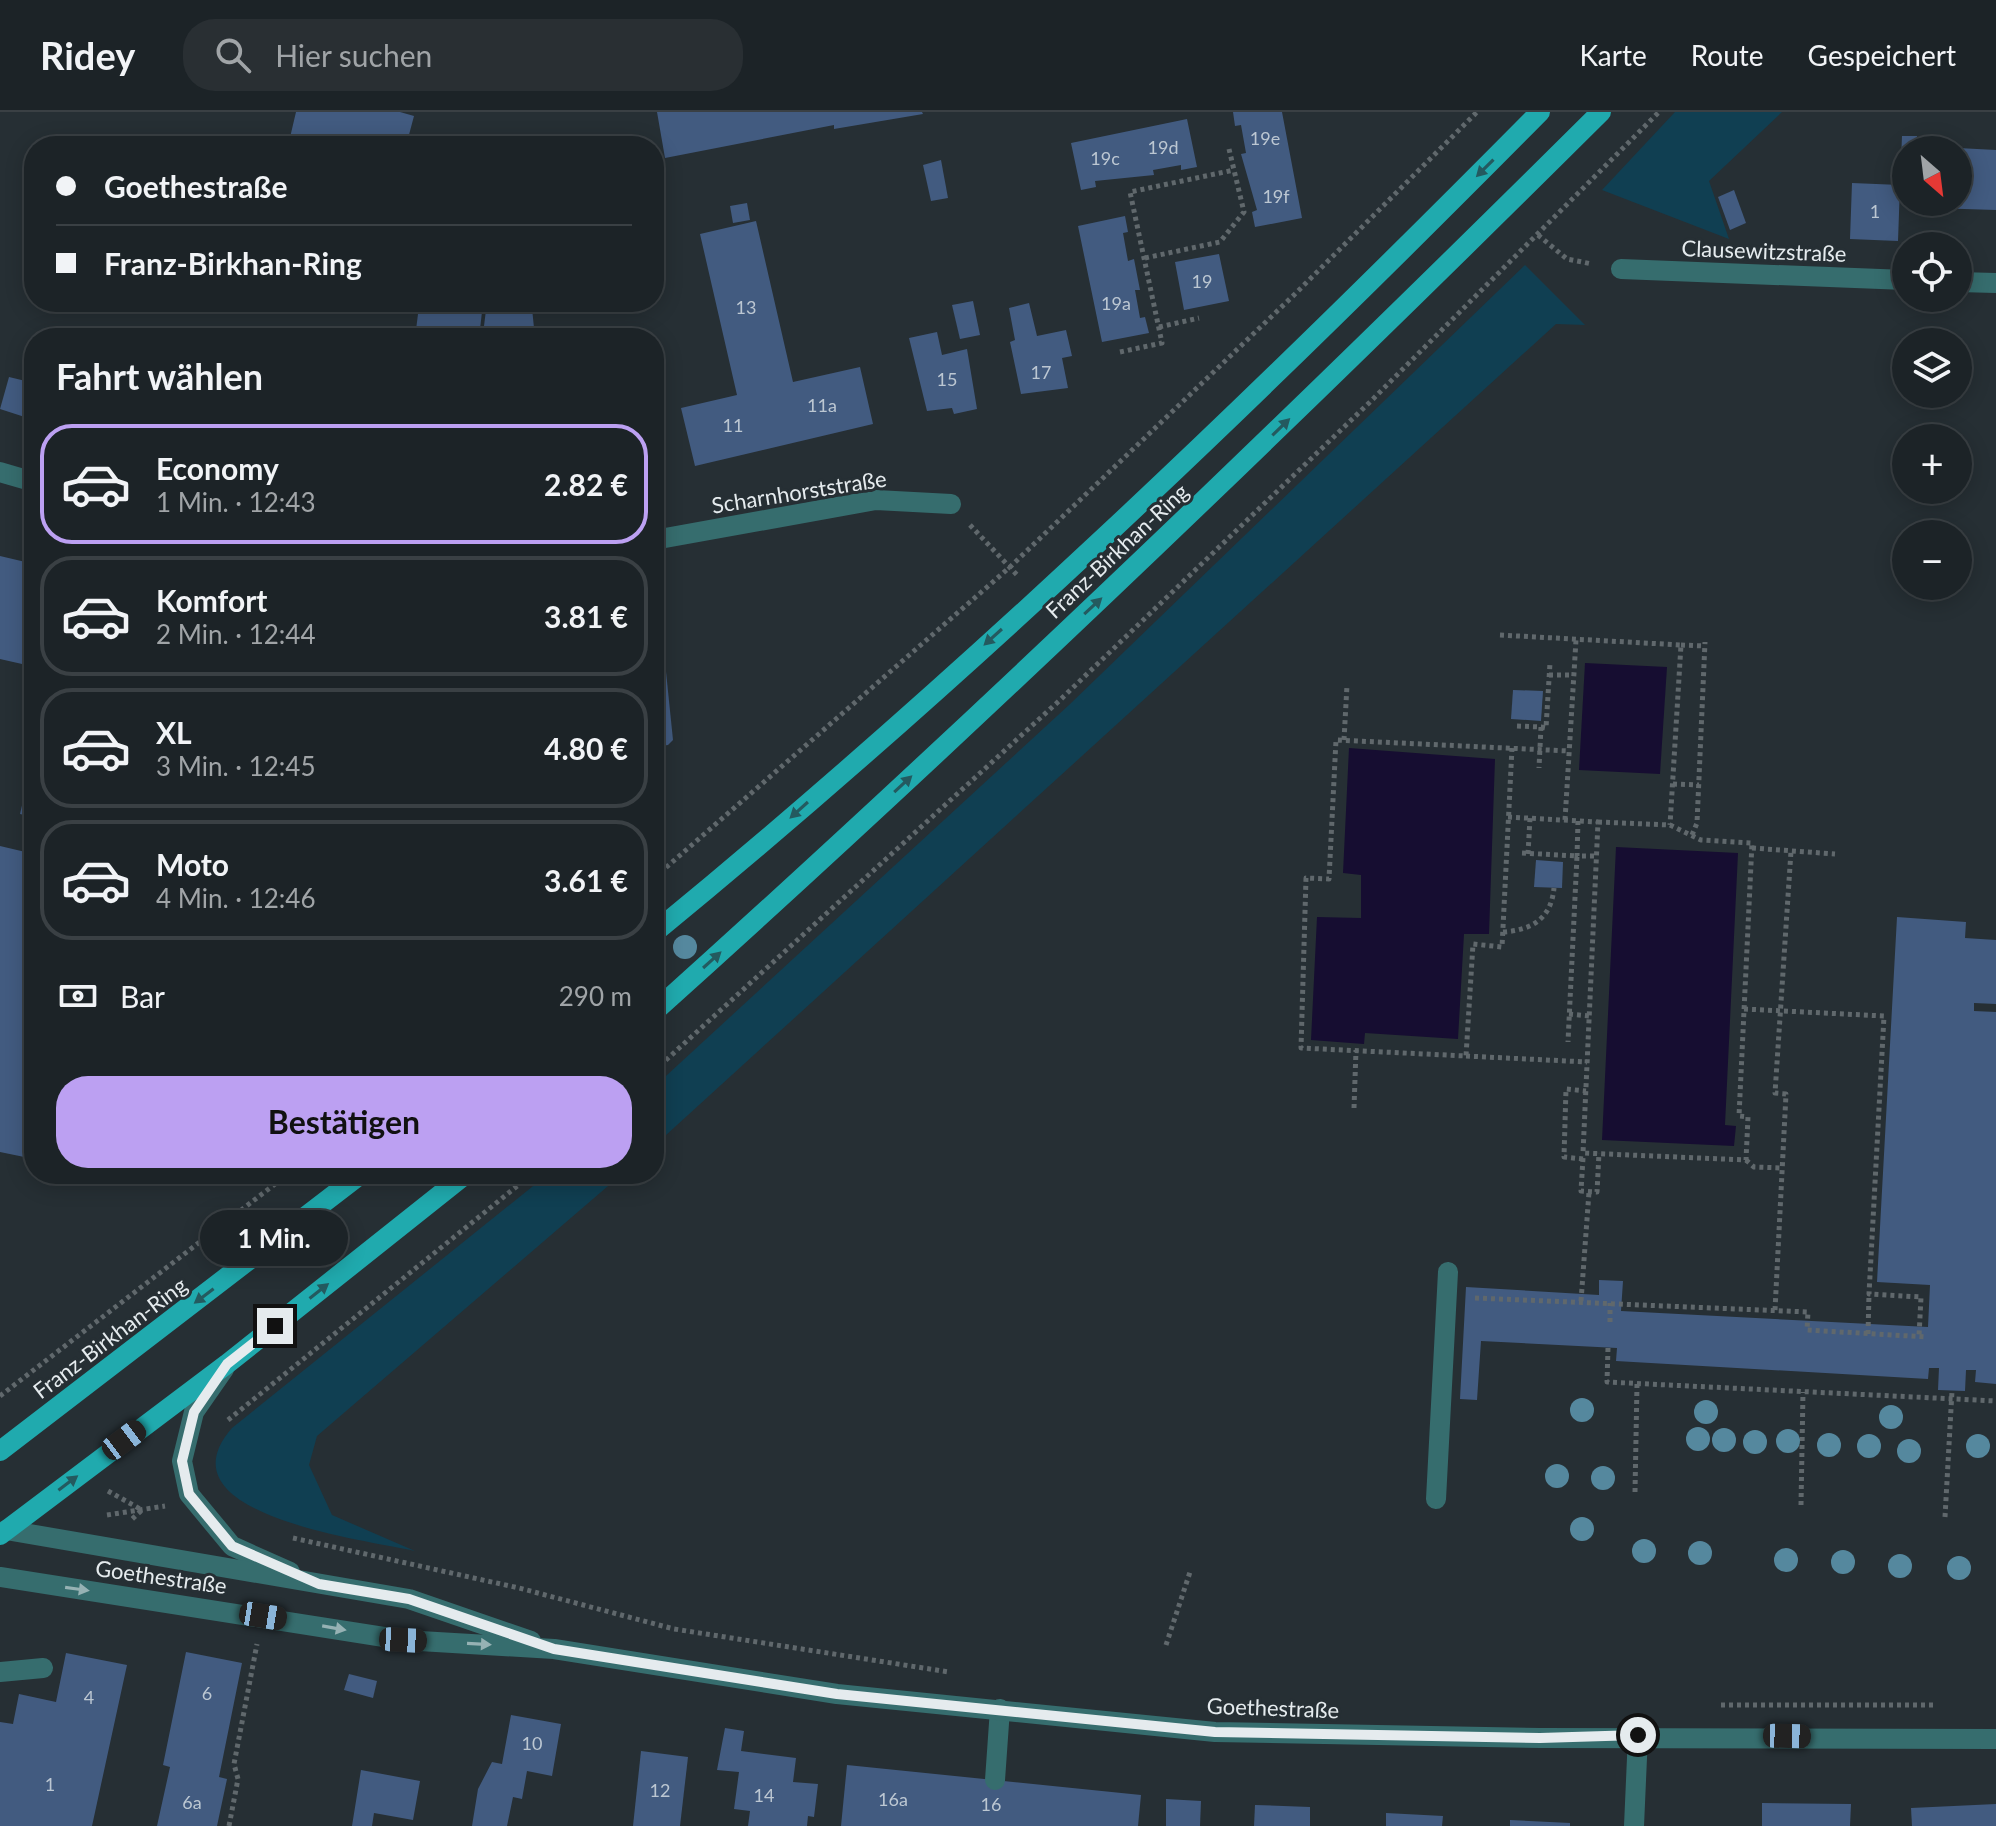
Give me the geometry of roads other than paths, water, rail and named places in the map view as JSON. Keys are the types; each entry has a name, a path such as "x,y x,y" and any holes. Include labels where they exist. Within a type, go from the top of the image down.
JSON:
{"main road":[{"name":"Franz-Birkhan-Ring","path":"664,925 753,852 1037,597 1391,262 1540,112"},
{"name":"Franz-Birkhan-Ring","path":"664,1003 781,898 1209,497 1601,112"},
{"name":"Franz-Birkhan-Ring","path":"0,1451 348,1184"},
{"path":"3,1532 227,1364 453,1184"}],"street":[{"name":"Clausewitzstraße","path":"1621,269 1892,279"},
{"path":"1972,282 1996,283"},
{"path":"0,472 24,479"},
{"name":"Scharnhorststraße","path":"664,538 876,500 951,504"},
{"path":"1436,1499 1448,1272"},
{"name":"Goethestraße","path":"227,1364 194,1412 182,1461 189,1494 232,1546 319,1584"},
{"name":"Goethestraße","path":"3,1532 409,1599 554,1649"},
{"name":"Goethestraße","path":"0,1577 403,1640 554,1649 837,1694 1215,1732 1540,1738 1638,1735 1996,1739"},
{"path":"0,1672 43,1668"},
{"path":"995,1780 1000,1709"},
{"path":"1634,1826 1638,1735"}]}
